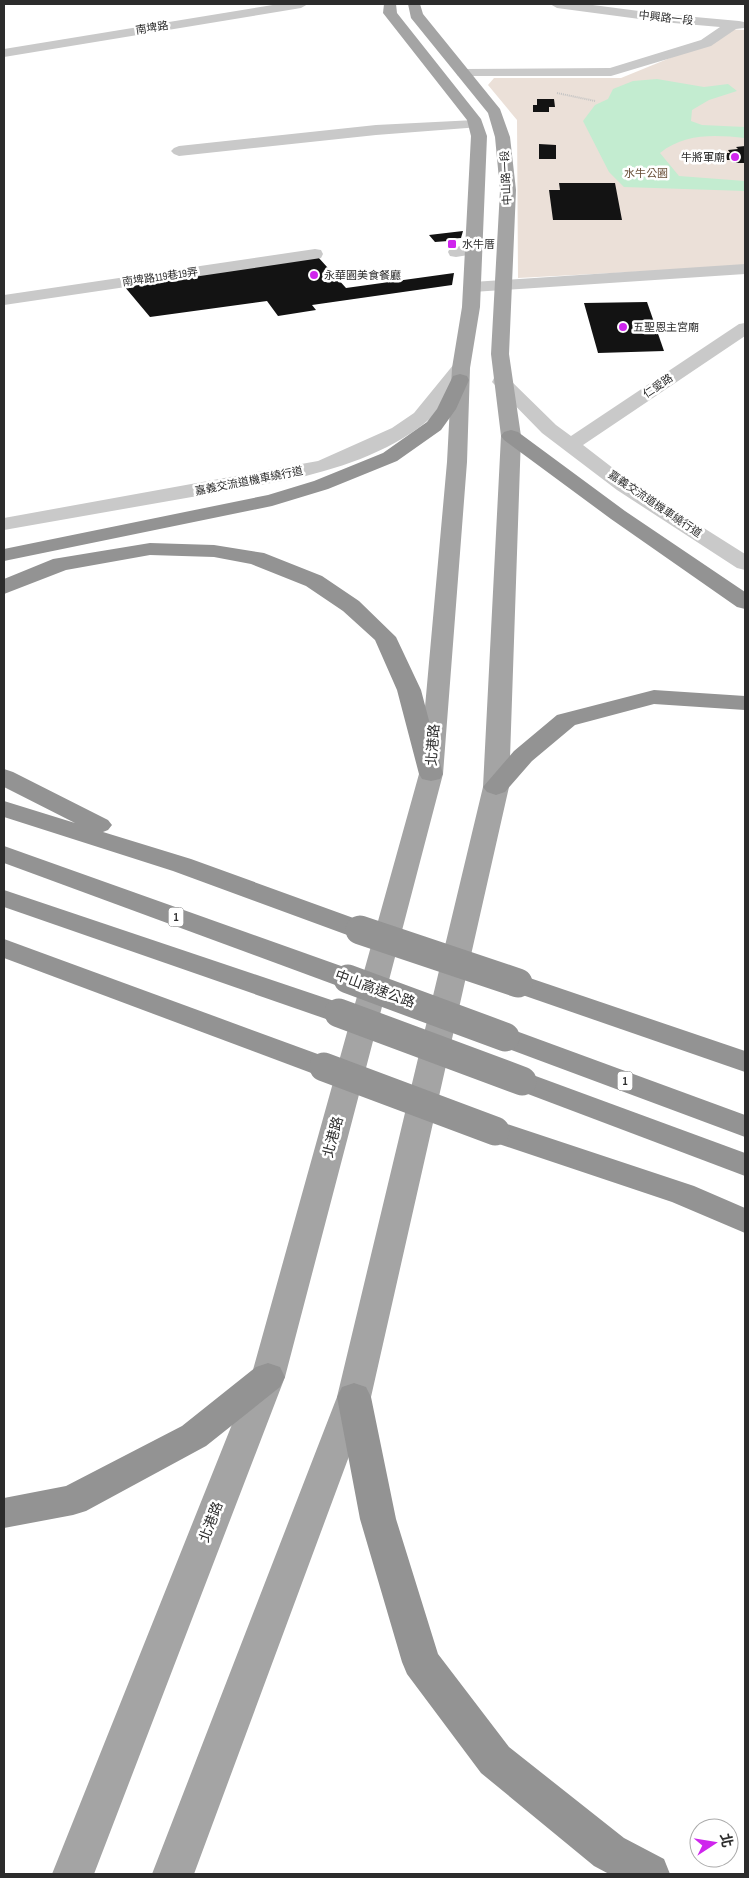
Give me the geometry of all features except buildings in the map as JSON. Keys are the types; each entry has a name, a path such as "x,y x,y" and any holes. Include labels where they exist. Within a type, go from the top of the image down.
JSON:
{"highway":[{"path":"4,555 272,500 321,485 390,457 434,426 446,409 460,374"},
{"path":"511,436 618,515 745,602"},
{"path":"4,587 61,564 150,549 214,551 256,558 314,581 351,606 385,637 409,690 431,774"},
{"path":"496,787 524,756 566,720 654,697 745,703"},
{"path":"4,776 182,865"},
{"path":"4,809 182,865 360,930 745,1062"},
{"name":"中山高速公路","path":"4,854 745,1126"},
{"path":"4,898 339,1013 745,1166"},
{"path":"4,948 495,1131 683,1194 745,1221"},
{"path":"4,962 108,986"},
{"path":"683,1194 745,1226"},
{"path":"4,1513 73,1500 194,1436 268,1376"},
{"path":"354,1397 378,1520 421,1662 495,1760 609,1852 649,1874"}],"main road":[{"name":"中山路一段","path":"390,4 390,13 474,119 479,136 473,287 460,374"},
{"name":"中山路一段","path":"414,4 416,15 495,112 502,131 507,161 508,217 500,328 501,382"},
{"name":"北港路","path":"73,1874 268,1376 431,774 457,462 460,374"},
{"path":"173,1874 354,1397 496,787 511,436 501,382"}],"street":[{"name":"南埤路","path":"4,49 274,4"},
{"name":"南埤路","path":"4,53 301,4"},
{"name":"中興路一段","path":"557,4 662,18 739,25"},
{"path":"463,73 611,72 706,43 739,25"},
{"path":"179,151 376,130 475,124"},
{"path":"456,252 474,250"},
{"name":"南埤路119巷19弄","path":"4,300 315,254"},
{"path":"473,287 503,283 745,269"},
{"name":"仁愛路","path":"572,444 745,328"},
{"name":"嘉義交流道機車繞行道","path":"4,524 279,476 324,466 399,432 421,417 460,374"},
{"name":"嘉義交流道機車繞行道","path":"501,382 549,429 572,444 624,486 745,563"}],"green space":[{"name":"水牛公園","path":"723,29 745,30 745,266 518,278 517,120 488,85 494,78 621,78 709,42"}],"shaded area":[{"path":"657,79 704,87 728,84 737,91 709,100 692,110 691,121 702,125 745,127 745,138 701,137 680,142 660,153 679,176 745,181 745,191 624,187 609,172 583,121 595,105 608,99 613,89 633,81"}],"place":[{"name":"牛將軍廟","path":"735,157"},
{"name":"水牛厝","path":"452,244"},
{"name":"永華園美食餐廳","path":"314,275"},
{"name":"五聖恩主宮廟","path":"623,327"}]}
